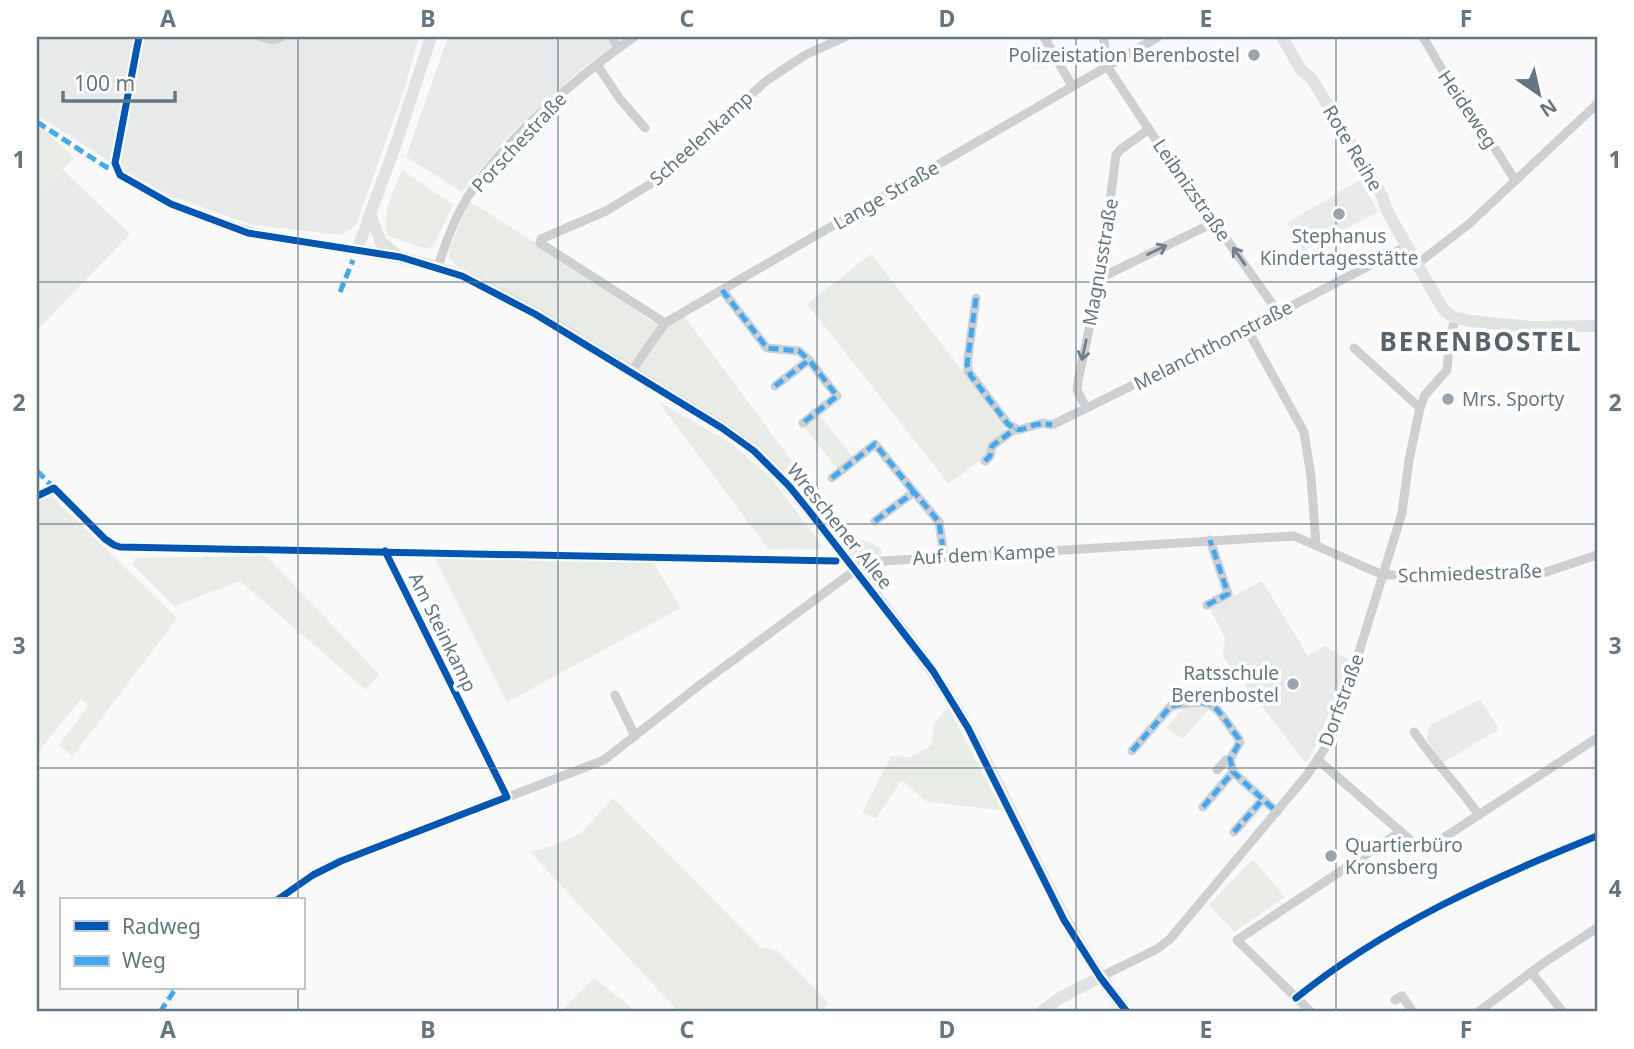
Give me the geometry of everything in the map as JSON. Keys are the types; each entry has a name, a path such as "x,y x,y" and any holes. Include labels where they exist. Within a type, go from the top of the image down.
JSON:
{"street":[{"path":"139,37 115,163 120,175 171,204 248,233 357,250 402,128 431,37"},
{"path":"261,37 273,40 281,37"},
{"path":"612,37 618,48"},
{"name":"Porschestraße","path":"438,267 454,222 482,177 531,123 597,65 634,37"},
{"name":"Scheelenkamp","path":"665,323 540,243 541,239 612,208 657,180 766,81 805,55 845,37"},
{"path":"1044,37 1072,86"},
{"name":"Leibnizstraße","path":"1103,37 1110,64 1149,129 1278,312"},
{"name":"Lange Straße","path":"631,372 665,323 1158,37"},
{"name":"Rote Reihe","path":"1282,37 1301,70 1312,79 1372,179 1443,309 1456,319"},
{"name":"Heideweg","path":"1423,37 1474,124 1487,136 1515,180"},
{"path":"597,65 645,128"},
{"path":"1417,264 1469,224 1597,104"},
{"name":"Magnusstraße","path":"1086,408 1077,390 1078,381 1100,278 1116,155 1149,129"},
{"path":"370,215 381,242 400,257"},
{"path":"1100,278 1215,222"},
{"name":"Melanchthonstraße","path":"1015,429 1023,430 1042,423 1052,425 1407,246"},
{"name":"Wreschener Allee","path":"357,250 438,267 489,288 631,372 754,451 789,486 933,671 968,728 1064,920 1100,977 1127,1012"},
{"path":"722,290 767,348 799,351 809,360 836,397 803,423"},
{"path":"975,298 968,371 1008,424 1015,429 992,446 990,456 985,461"},
{"path":"1456,319 1531,327 1597,326"},
{"name":"Dorfstraße","path":"1041,1012 1060,998 1157,949 1170,939 1318,760 1339,717 1402,513 1420,408 1425,395 1447,370 1450,334 1456,319"},
{"path":"1247,329 1304,432 1311,477 1316,544"},
{"path":"1354,348 1420,408"},
{"path":"775,386 809,360"},
{"path":"832,478 875,444 939,522 944,556"},
{"path":"875,521 914,492"},
{"name":"Auf dem Kampe","path":"417,832 596,765 866,562 1294,536 1383,575"},
{"path":"1207,605 1228,594 1210,540"},
{"name":"Am Steinkamp","path":"265,550 385,551 507,797"},
{"name":"Schmiedestraße","path":"1383,575 1543,573 1597,555"},
{"path":"615,695 635,736"},
{"path":"1132,751 1171,706 1203,701 1216,708 1240,742 1230,759 1217,770"},
{"path":"1413,732 1434,762 1459,788 1479,815"},
{"path":"1318,760 1400,832 1416,845 1423,847 1431,846 1597,738"},
{"path":"1230,759 1233,772 1277,812"},
{"path":"1203,807 1233,772"},
{"path":"1234,832 1262,800"},
{"path":"1308,1011 1237,940 1400,832"},
{"path":"1478,1012 1531,972 1597,928"},
{"path":"1531,972 1563,1012"},
{"path":"1395,1000 1402,996 1413,1012"}],"shaded area":[{"path":"37,37 419,37 403,93 356,225 342,235 253,225 170,196 123,170 37,115"},
{"path":"448,37 625,37 578,72 510,134 462,192 406,157"},
{"path":"37,123 74,158 43,190 37,184"},
{"path":"63,170 130,234 37,330 37,184 43,190"},
{"path":"402,170 453,205 433,246 426,249 388,236 387,211"},
{"name":"Stephanus Kindertagesstätte","path":"1360,180 1378,212 1303,251 1287,223"},
{"path":"469,201 555,255 651,321 684,316 795,465 852,535 881,548 882,553 874,558 855,558 812,507 753,445 540,309 458,267 449,258 450,248"},
{"path":"871,254 973,384 1006,432 987,454 949,484 807,304"},
{"path":"658,401 732,444 773,480 824,549 768,549"},
{"path":"819,415 853,457 838,469 804,427"},
{"path":"51,496 177,618 73,756 59,745 89,705 81,699 37,753 37,503"},
{"path":"266,556 379,674 366,690 240,581 174,606 133,565 135,558"},
{"path":"435,558 653,562 681,608 507,702"},
{"name":"Ratsschule Berenbostel","path":"1262,581 1308,656 1325,646 1349,660 1320,739 1306,763 1223,657 1225,638 1210,609"},
{"path":"1480,699 1499,729 1442,763 1427,740 1429,726"},
{"path":"1202,705 1210,708 1183,739 1166,728 1184,708"},
{"path":"948,707 1002,810 927,802 902,780 876,818 862,813 891,756 911,757 931,745 934,724"},
{"path":"613,798 760,947 777,950 829,1003 818,1012 679,1012 530,852 555,845 581,833"},
{"path":"1253,859 1285,897 1234,932 1209,905"},
{"path":"594,978 637,1012 560,1012"}],"marked path":[{"path":"37,122 106,167 116,169"},
{"path":"340,292 353,260"},
{"path":"722,290 767,348 799,351 809,360"},
{"path":"976,298 967,365 971,376 1008,424 1021,430 1035,425 1052,425"},
{"path":"775,386 809,360 837,396 803,423"},
{"path":"985,461 990,456 992,446 1015,429"},
{"path":"832,478 875,444 914,492"},
{"path":"37,471 56,490"},
{"path":"875,521 914,492 939,522 944,556"},
{"path":"1207,605 1228,594 1210,540"},
{"path":"1132,751 1171,706 1206,703 1218,710 1239,739 1240,742 1230,759 1233,772 1277,812"},
{"path":"1203,807 1233,772"},
{"path":"1234,832 1262,800"},
{"path":"160,1012 175,990"}],"cycle path":[{"path":"139,37 115,163 120,175 171,204 248,233 400,257 462,276 535,314 722,428 754,451 789,486 933,671 968,728 1064,920 1100,977 1127,1012"},
{"path":"37,496 54,488 105,539 120,547 836,561"},
{"path":"280,898 313,875 341,861 507,797 385,551"},
{"path":"1296,998 1366,948 1440,906 1597,836"}],"place":[{"name":"Polizeistation Berenbostel","path":"1254,55"},
{"name":"Stephanus Kindertagesstätte","path":"1339,214"},
{"name":"Mrs. Sporty","path":"1448,399"},
{"name":"Ratsschule Berenbostel","path":"1293,684"},
{"name":"Quartierbüro Kronsberg","path":"1331,856"}],"district":[{"name":"BERENBOSTEL","path":"1481,342"}]}
